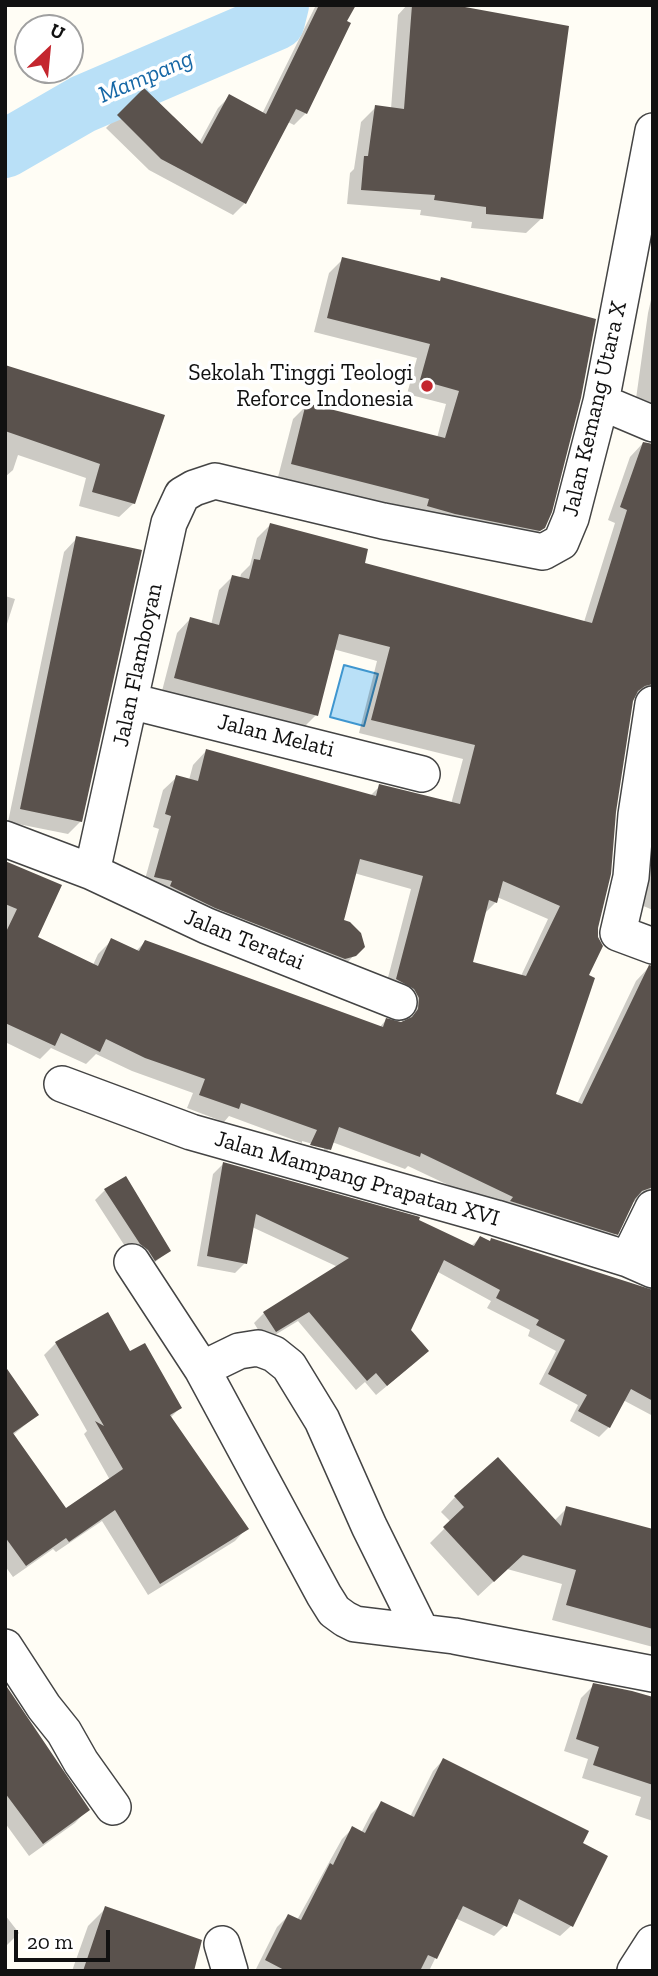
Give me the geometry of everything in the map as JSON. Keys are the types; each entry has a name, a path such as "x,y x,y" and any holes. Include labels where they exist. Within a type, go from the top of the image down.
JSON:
{"street":[{"name":"Jalan Kemang Utara X","path":"215,481 383,522 543,552 561,541 571,518 601,402 653,131"},
{"path":"608,405 653,424"},
{"name":"Jalan Flamboyan","path":"92,872 169,523 182,495 215,481"},
{"name":"Jalan Melati","path":"130,701 422,774"},
{"path":"653,704 636,815 631,877 618,933 653,946"},
{"name":"Jalan Teratai","path":"5,839 92,872 208,926 399,1002"},
{"name":"Jalan Mampang Prapatan XVI","path":"62,1084 191,1132 496,1218 640,1264"},
{"path":"640,1264 653,1208"},
{"path":"132,1262 202,1369 334,1611 355,1624 532,1650 653,1674"},
{"path":"202,1369 239,1351 258,1348 274,1354 289,1366 322,1420 369,1526 421,1632"},
{"path":"5,1647 113,1807"},
{"path":"635,1971 653,1943"}],"water":[{"path":"344,665 378,674 364,726 330,717"}],"building":[{"path":"319,5 356,5 347,21 351,23 307,114 296,109 246,204 161,159 117,115 144,88 202,144 229,94 266,114"},
{"path":"412,5 454,5 569,26 543,219 486,214 486,207 434,200 435,195 361,190 364,156 368,156 375,105 404,109"},
{"path":"342,257 440,281 441,277 596,319 581,398 552,512 545,528 540,531 455,514 427,506 429,499 291,464 306,403 445,438 459,391 420,380 430,344 327,318"},
{"path":"5,365 165,415 135,504 92,492 100,464 5,431"},
{"path":"643,442 653,444 653,684 638,691 633,701 616,812 611,874 598,928 598,937 603,946 589,975 595,978 556,1094 582,1104 649,965 653,966 653,1187 642,1191 635,1199 618,1235 510,1201 513,1197 421,1153 420,1157 339,1127 331,1150 310,1145 317,1130 241,1103 239,1109 199,1095 205,1079 145,1058 106,1039 100,1052 61,1033 55,1046 5,1023 5,934 17,909 5,904 5,861 62,885 38,937 98,966 111,938 139,951 145,940 383,1027 386,1018 401,1022 412,1017 418,1009 419,998 414,989 396,979 423,876 360,859 344,920 361,933 365,947 356,956 345,959 215,908 170,886 172,881 154,877 171,816 165,814 176,775 198,781 206,749 376,796 379,784 460,804 475,745 371,720 390,647 339,634 318,716 174,678 190,617 219,625 232,575 249,579 254,559 260,560 270,523 368,549 365,563 592,623 627,510 620,507","holes":["503,881 560,906 526,976 473,962 489,900 497,903"]},
{"path":"76,536 142,550 82,822 20,809"},
{"path":"223,1162 420,1217 419,1220 474,1246 480,1236 490,1241 491,1238 653,1290 653,1401 631,1389 610,1428 578,1411 587,1395 548,1374 565,1340 536,1325 539,1320 496,1298 500,1290 444,1260 411,1330 429,1351 387,1386 376,1373 367,1381 309,1312 276,1332 263,1312 349,1258 256,1214 247,1264 207,1256"},
{"path":"126,1176 171,1251 155,1261 140,1244 104,1189"},
{"path":"108,1312 130,1351 145,1343 182,1408 170,1415 249,1529 160,1584 115,1510 69,1542 66,1538 26,1566 5,1537 5,1366 39,1415 13,1433 66,1508 123,1469 95,1421 104,1426 55,1342"},
{"path":"498,1457 561,1526 566,1506 653,1529 653,1629 566,1605 576,1570 523,1555 494,1582 443,1527 464,1507 454,1496"},
{"path":"593,1683 653,1697 653,1785 593,1765 599,1747 576,1739"},
{"path":"5,1684 90,1810 43,1844 5,1793"},
{"path":"443,1758 589,1831 583,1843 608,1856 573,1927 519,1899 507,1927 463,1906 437,1959 428,1955 420,1971 286,1971 265,1960 288,1914 301,1920 352,1826 365,1833 381,1801 414,1817"},
{"path":"105,1906 202,1940 194,1971 83,1971"}],"waterway":[{"name":"Mampang","path":"5,149 83,104 276,21 280,5"}],"place":[{"name":"Sekolah Tinggi Teologi Reforce Indonesia","path":"427,386"}]}
